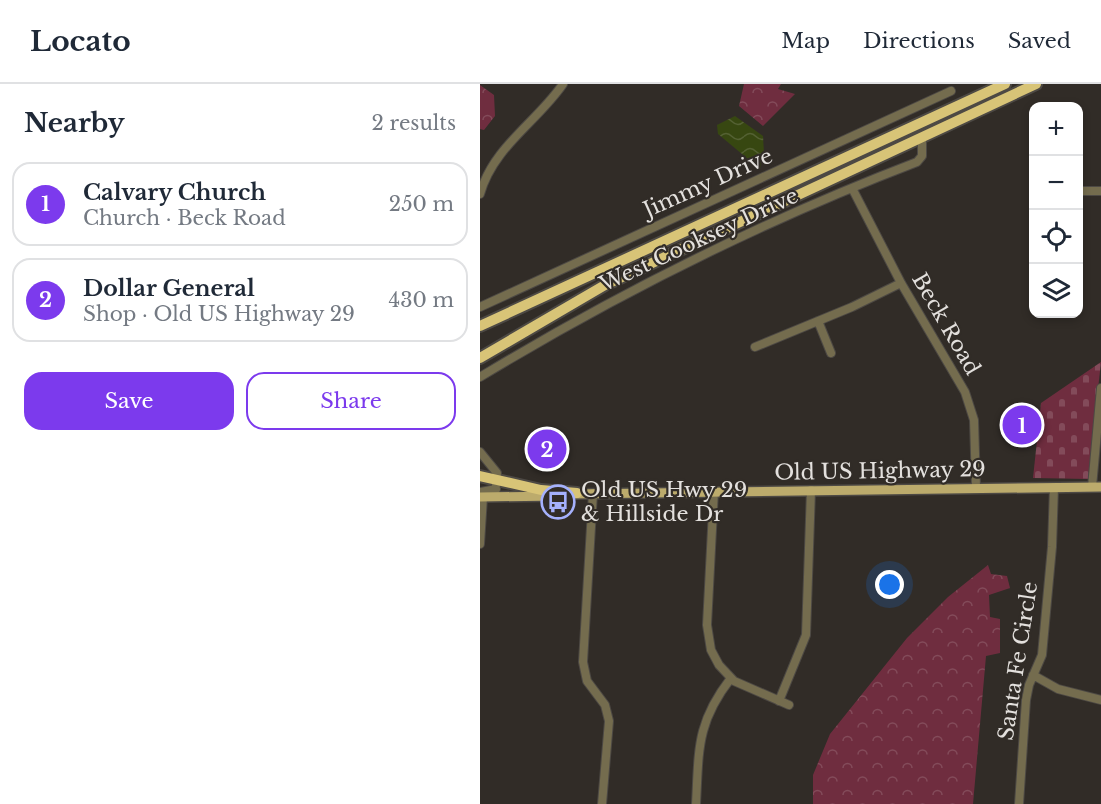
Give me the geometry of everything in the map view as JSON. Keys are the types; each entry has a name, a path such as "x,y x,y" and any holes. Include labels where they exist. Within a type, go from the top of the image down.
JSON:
{"highway":[{"path":"480,326 1005,84"},
{"path":"480,358 605,285 1036,84"},
{"path":"480,476 496,489 578,493"}],"main road":[{"name":"Old US Highway 29","path":"578,493 1096,487"},
{"path":"481,495 496,489"}],"street":[{"path":"480,194 505,147 549,103 563,84"},
{"name":"Jimmy Drive","path":"480,307 951,91"},
{"path":"915,109 919,123"},
{"name":"West Cooksey Drive","path":"480,377 616,298 691,260 852,188 917,162 922,156 922,137"},
{"name":"Beck Road","path":"852,188 901,283 970,406 974,420 976,487"},
{"path":"1083,191 1101,191"},
{"path":"755,347 901,283"},
{"path":"818,321 831,353"},
{"path":"1096,487 1101,394"},
{"path":"480,452 497,473 496,489"},
{"name":"Santa Fe Circle","path":"1020,804 1026,699 1042,655 1052,547 1054,487"},
{"path":"779,700 806,635 811,490"},
{"path":"714,491 707,625 711,650 719,665 731,678 789,705"},
{"path":"593,493 583,662 587,681 605,705 609,721 602,804"},
{"path":"480,544 481,495"},
{"path":"1034,675 1058,689 1101,700"},
{"path":"696,804 703,724 710,707 731,678"}],"green space":[{"path":"744,84 781,84 778,89 795,94 763,126 739,106"},
{"path":"480,85 494,95 495,116 484,130 480,129"},
{"path":"1101,362 1088,479 1033,478 1041,403"},
{"path":"988,565 991,574 1007,576 1010,588 989,595 990,617 1000,619 1000,653 986,656 973,804 813,804 813,775 830,734 907,638 948,597"}],"water":[{"path":"735,116 763,136 764,154 760,169 718,134 717,125"}],"place":[{"name":"Calvary Church","path":"1022,425"},
{"name":"Dollar General","path":"547,449"},
{"name":"Old US Hwy 29 & Hillside Dr","path":"558,502"}]}
